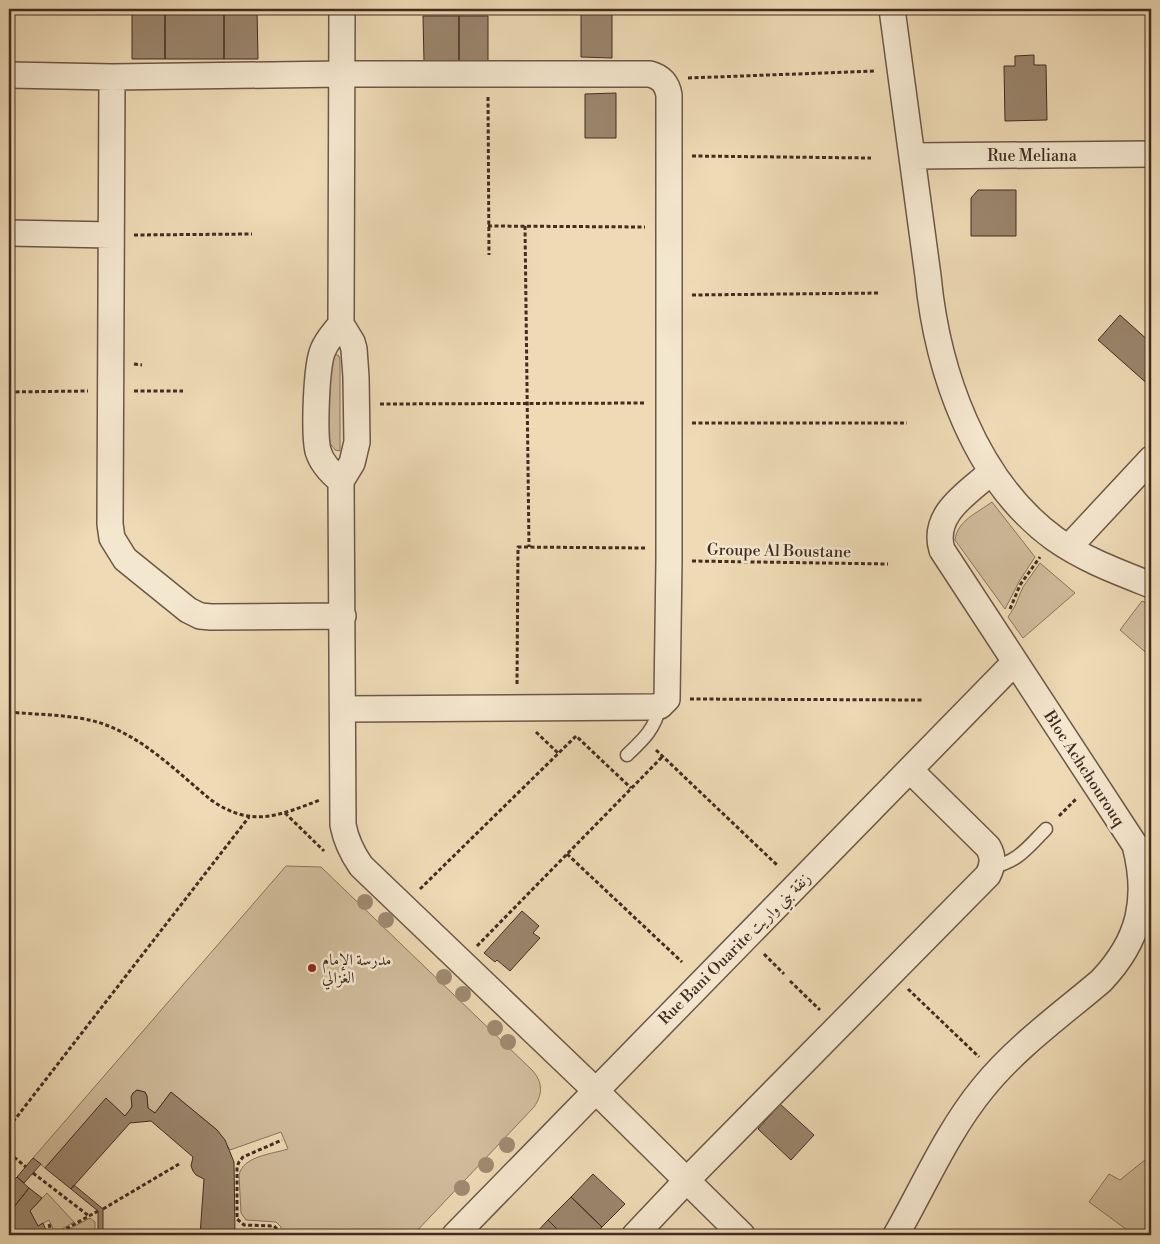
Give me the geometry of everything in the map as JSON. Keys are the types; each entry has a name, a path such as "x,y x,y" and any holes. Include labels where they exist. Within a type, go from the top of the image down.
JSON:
{"street":[{"path":"342,9 341,324 354,349 357,404 355,453 342,481 343,825 346,840 352,854 361,866 595,1090 742,1235"},
{"path":"892,9 899,70 913,156 932,312 952,388 965,420 991,472 1023,511 1042,528 1069,548 1151,585"},
{"path":"9,75 112,77 342,74 650,74 661,79 665,84 669,95 669,554 663,702 517,708 343,709"},
{"path":"112,77 110,524 112,538 118,549 134,567 188,610 200,616 342,616"},
{"name":"Rue Meliana","path":"913,156 1151,154"},
{"path":"9,233 111,235"},
{"path":"341,324 325,346 317,370 317,443 318,451 326,468 342,481"},
{"path":"1069,548 1151,459"},
{"name":"Bloc Achchourouq","path":"900,1234 951,1134 966,1110 984,1087 1023,1046 1101,981 1112,969 1130,942 1137,924 1141,904 1142,878 1135,845 946,557 940,542 941,524 946,514 991,472"},
{"name":"Rue Bani Ouarite زنقة بني واريت","path":"455,1235 1015,662"},
{"path":"635,1235 988,875 992,867 993,857 988,846 910,770"}],"lane":[{"path":"627,756 644,739 657,718 663,702"},
{"path":"992,867 1014,860 1046,829"}],"path":[{"path":"661,79 880,70"},
{"path":"488,74 489,255"},
{"path":"698,156 871,158"},
{"path":"488,226 669,227"},
{"path":"525,226 529,548 518,547 517,708 519,716 558,753"},
{"path":"111,235 252,234"},
{"path":"669,295 880,293"},
{"path":"357,404 527,403 668,413 907,424"},
{"name":"Groupe Al Boustane","path":"529,548 888,564"},
{"path":"1007,615 1020,585 1042,555"},
{"path":"663,702 922,700"},
{"path":"9,712 74,718 96,722 118,730 137,741 222,808 249,817 266,818 285,813 343,791"},
{"path":"403,906 576,736 631,788"},
{"path":"644,739 777,865"},
{"path":"461,962 662,756"},
{"path":"1046,829 1080,794"},
{"path":"285,813 330,857"},
{"path":"9,1127 249,817"},
{"path":"567,854 682,962"},
{"path":"891,973 972,1051"},
{"path":"790,981 838,1026"},
{"path":"278,1235 278,1230 274,1226 244,1226 237,1219 237,1168 243,1157 282,1140"},
{"path":"9,1153 26,1167"},
{"path":"103,1209 179,1164"},
{"path":"33,1173 89,1216"},
{"path":"48,1224 54,1235 98,1211"}],"shaded area":[{"path":"335,354 339,356 340,360 340,451 335,450 329,442 329,358"},
{"path":"992,502 1035,557 1005,609 955,540 957,533 964,523"},
{"path":"1040,563 1075,593 1023,638 1008,617 1023,587"},
{"path":"1142,601 1151,605 1151,657 1120,630"},
{"name":"مدرسة الإمام الغزالي","path":"286,866 321,867 532,1070 540,1084 539,1097 534,1107 413,1235 281,1235 281,1227 276,1222 246,1220 241,1213 239,1175 246,1164 252,1160 288,1149 281,1132 230,1150 217,1130 171,1092 155,1113 148,1108 145,1092 137,1090 133,1093 132,1106 125,1116 106,1099 45,1168 33,1158"},
{"path":"1151,1155 1151,1235 1134,1235 1089,1202 1109,1174 1120,1180"},
{"path":"47,1193 74,1222 55,1233 49,1220 38,1226 30,1211"},
{"path":"90,1218 95,1222 95,1235 58,1235"}],"building":[{"path":"132,9 165,9 165,59 132,59"},
{"path":"165,9 224,9 224,59 165,59"},
{"path":"224,9 257,9 258,59 224,59"},
{"path":"581,13 612,14 612,58 581,57"},
{"path":"423,16 459,16 459,61 424,62"},
{"path":"459,16 488,16 488,61 459,61"},
{"path":"1034,55 1034,65 1046,65 1047,120 1005,121 1004,66 1015,66 1015,56"},
{"path":"616,93 616,138 585,138 585,94"},
{"path":"978,190 1016,190 1016,236 971,236 971,198"},
{"path":"1120,315 1151,343 1151,387 1098,340"},
{"path":"522,911 539,926 533,933 540,938 510,971 497,960 495,962 484,953"},
{"path":"137,1090 145,1092 148,1108 155,1113 171,1092 217,1130 225,1140 234,1162 235,1235 200,1235 204,1179 193,1171 191,1166 193,1157 151,1121 130,1123 71,1189 45,1168 106,1098 125,1116 132,1107 131,1097"},
{"path":"780,1104 814,1135 791,1160 758,1129"},
{"path":"33,1158 41,1164 24,1183 17,1177"},
{"path":"593,1174 625,1204 602,1227 571,1197"},
{"path":"17,1177 29,1188 10,1212 9,1185"},
{"path":"74,1185 103,1209 103,1235 98,1235 98,1211 71,1189"},
{"path":"29,1188 42,1198 30,1211 38,1226 43,1223 48,1235 14,1235 9,1228 9,1213"},
{"path":"571,1197 602,1227 595,1235 563,1235 548,1220"},
{"path":"548,1220 563,1235 534,1235"},
{"path":"250,1229 274,1231 273,1235 249,1235"}],"place":[{"name":"مدرسة الإمام الغزالي","path":"312,968"}]}
